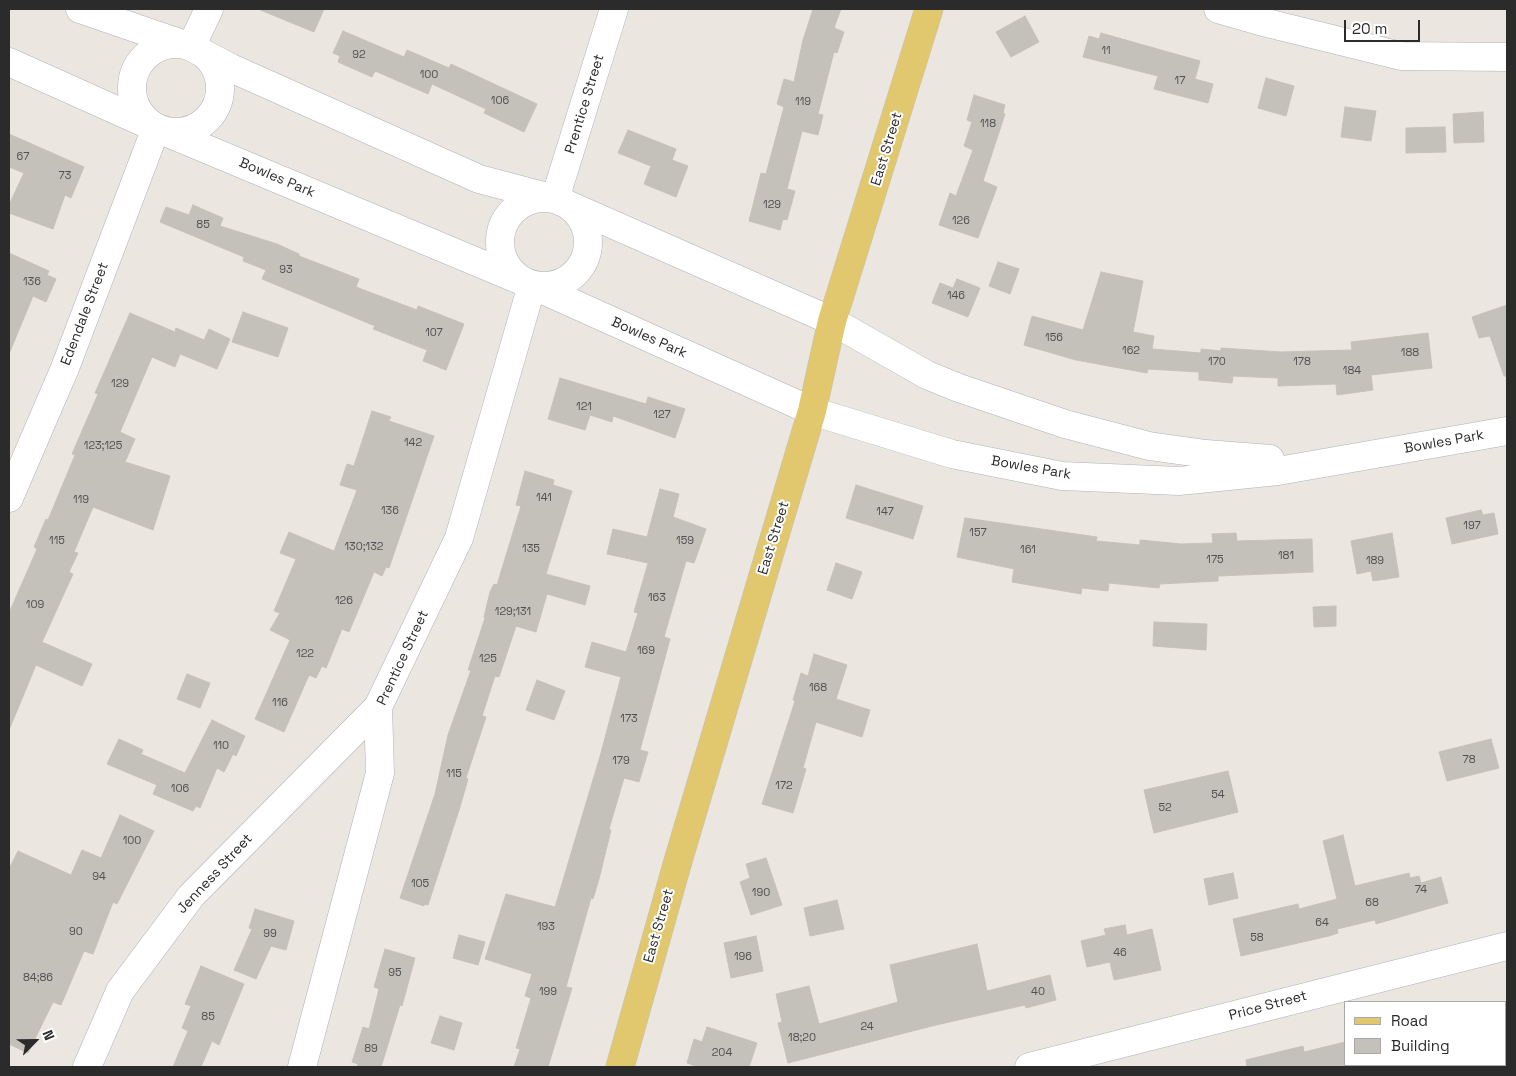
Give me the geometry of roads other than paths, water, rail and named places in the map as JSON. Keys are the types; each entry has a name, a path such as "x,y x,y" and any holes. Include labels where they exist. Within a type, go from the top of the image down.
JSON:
{"main road":[{"name":"East Street","path":"620,1067 678,861 812,411 832,321 929,9"}],"street":[{"name":"Bowles Park","path":"80,9 191,47 231,68 479,179 555,199 832,321 927,375 1065,424 1149,446 1206,454 1322,463"},
{"path":"191,47 209,9"},
{"name":"Prentice Street","path":"555,199 614,9"},
{"path":"1218,9 1261,15 1401,56 1507,57"},
{"path":"176,44 191,47 204,54 214,67 219,82 219,98 213,112 202,124 187,130 172,132 156,128 144,119 136,107 132,93 133,78 139,64 149,53 162,46 176,44"},
{"name":"Bowles Park","path":"9,62 156,128 532,285 812,411 952,454 1062,476 1179,481 1278,471 1507,430"},
{"name":"Edendale Street","path":"9,498 65,368 156,128"},
{"path":"532,198 555,199 571,206 582,220 588,236 587,254 579,270 566,281 549,287 532,285 512,274 500,253 500,230 512,210 532,198"},
{"name":"Prentice Street","path":"302,1067 380,773 378,707 459,538 532,285"},
{"name":"Jenness Street","path":"87,1067 120,991 191,896 378,707"},
{"name":"Price Street","path":"1029,1067 1507,946"}]}
